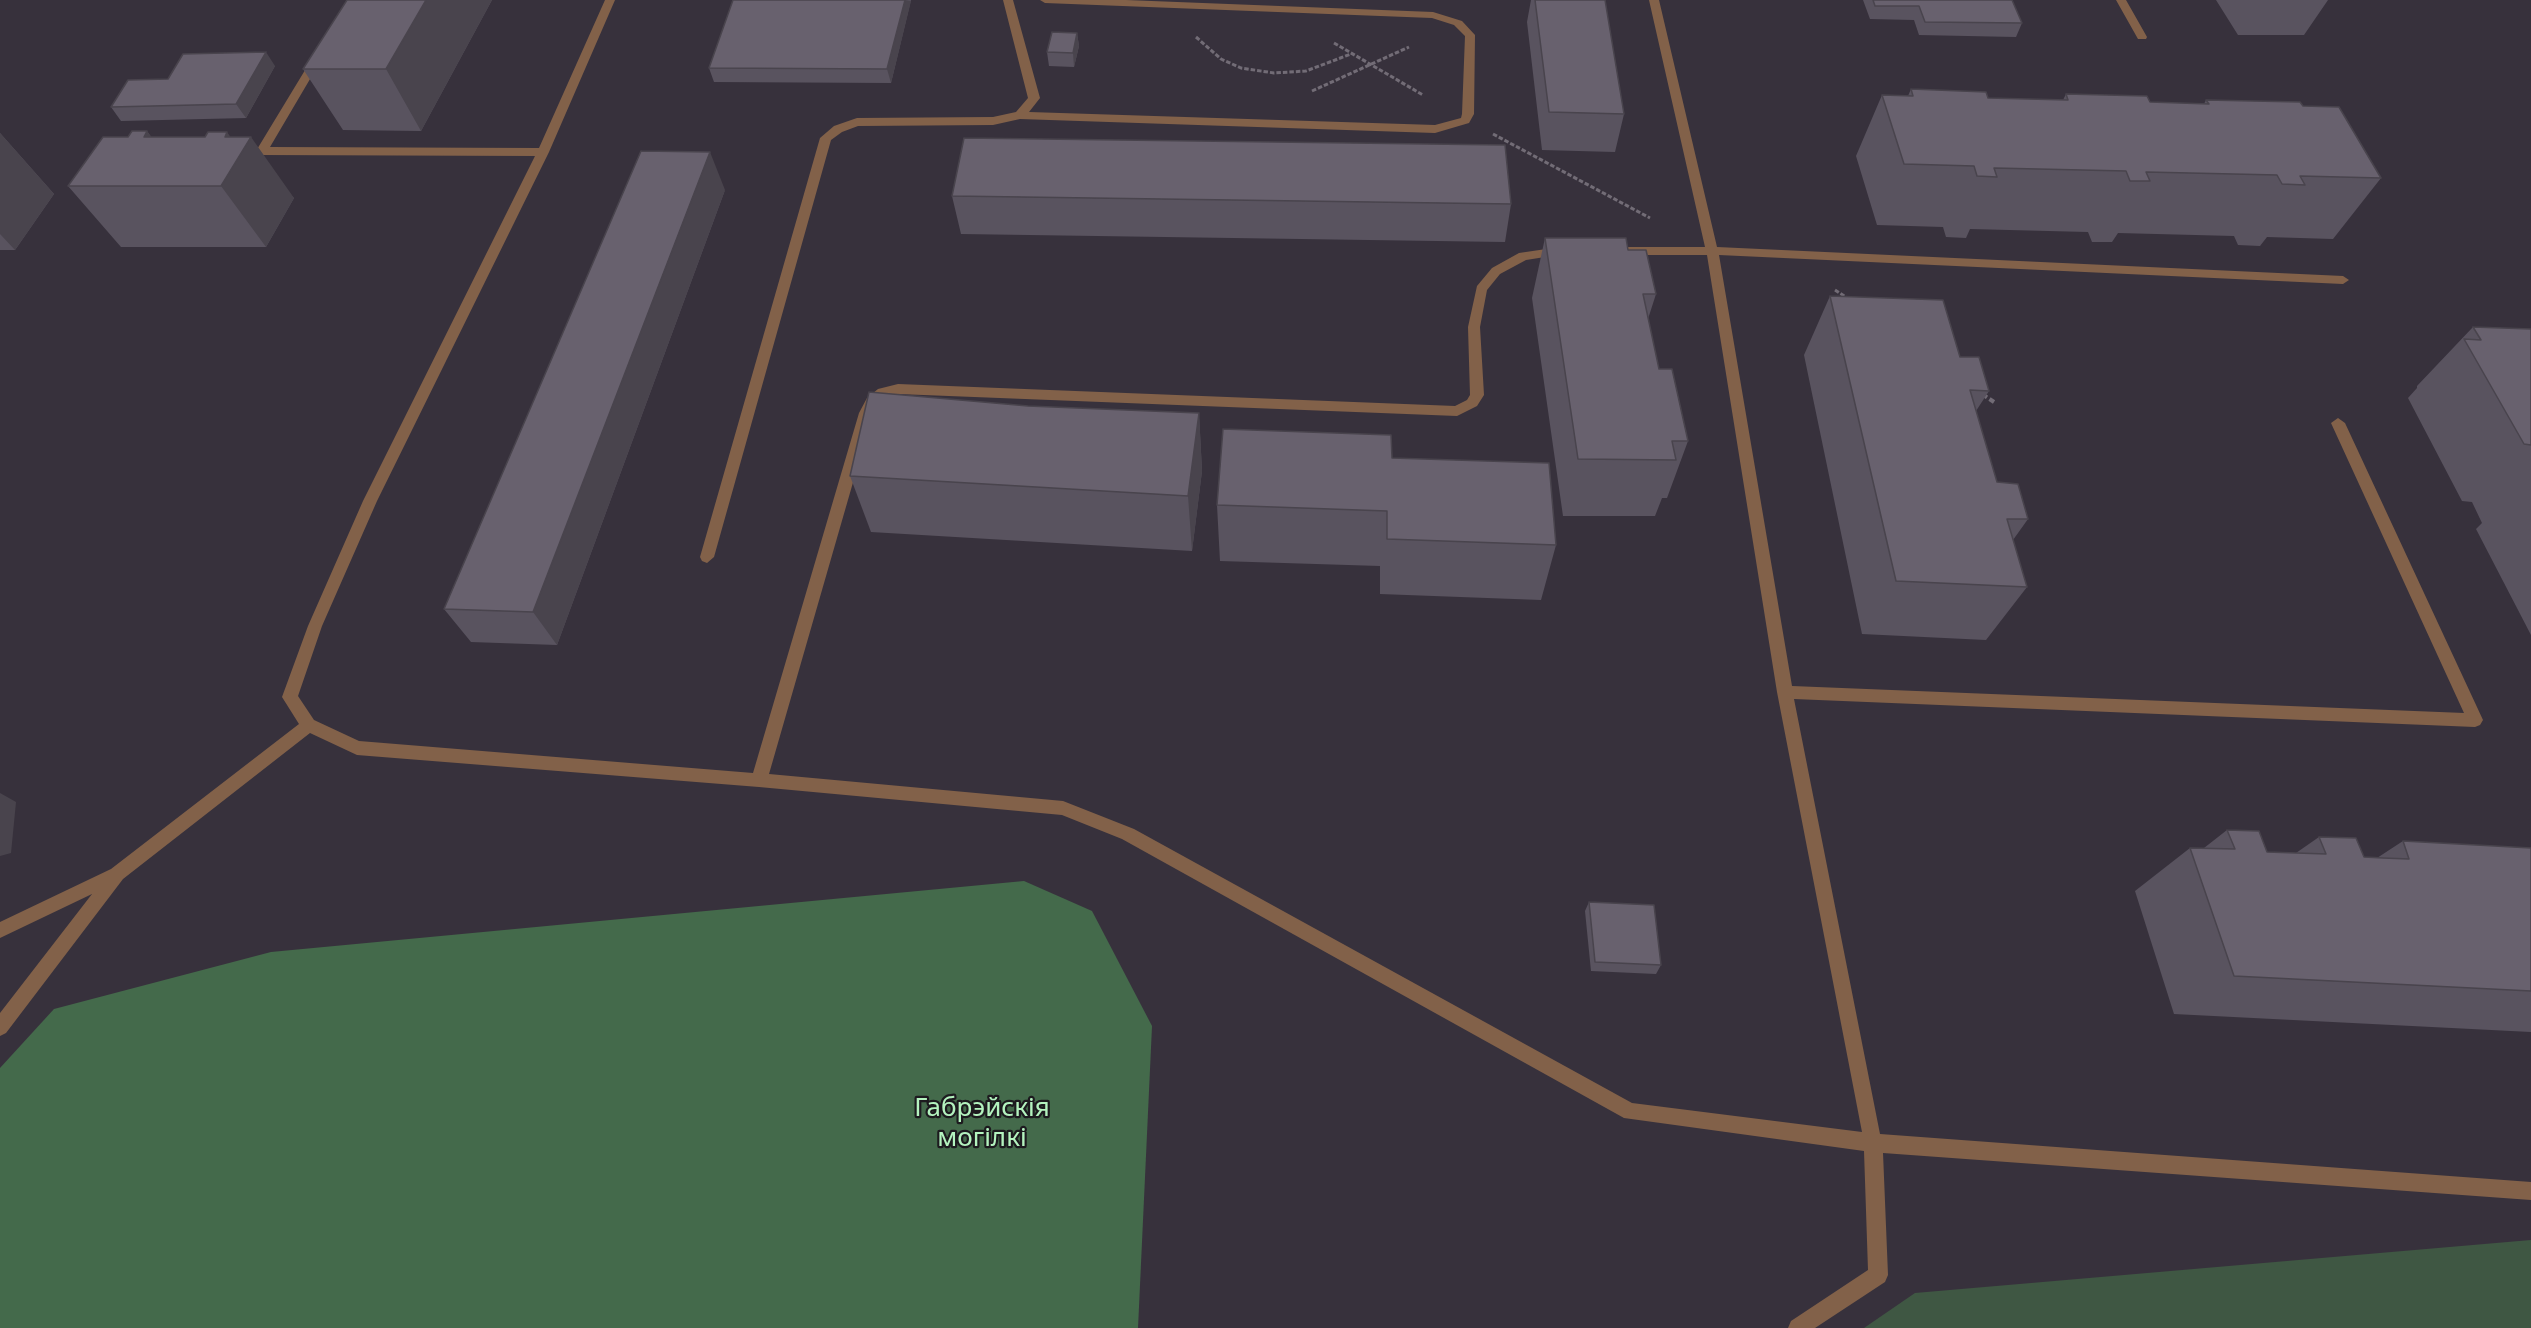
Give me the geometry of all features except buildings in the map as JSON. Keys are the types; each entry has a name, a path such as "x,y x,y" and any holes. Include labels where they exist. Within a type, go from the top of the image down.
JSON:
{"lane":[{"path":"610,0 543,152 370,501 315,626 290,697 309,725 357,748 759,780 1063,808 1128,834 1630,1112 1873,1143 2531,1191"},
{"path":"1008,0 1034,98 1020,115"},
{"path":"706,557 826,138 838,129 857,122 993,121 1020,115 1435,129 1465,120 1468,114 1470,34 1458,23 1433,15 1045,0"},
{"path":"1654,0 1712,251 1785,692 1873,1143 1878,1275 1798,1328"},
{"path":"2121,0 2142,37"},
{"path":"322,50 262,151 543,152"},
{"path":"759,780 866,413 872,401 883,392 898,389 1457,411 1472,403 1477,394 1474,327 1481,289 1496,271 1523,256 1577,250"},
{"path":"1611,250 1712,251 2343,280"},
{"path":"1785,692 2475,720 2338,423"},
{"path":"0,930 117,874 309,725"},
{"path":"0,1028 117,874"}],"path":[{"path":"1179,5 1185,24 1202,45 1221,59 1240,68 1274,73 1306,71 1352,54"},
{"path":"1307,93 1458,23"},
{"path":"1786,255 1852,302"},
{"path":"1975,388 1994,402"}],"green space":[{"name":"Габрэйскія могілкі","path":"1024,881 1092,911 1152,1026 1138,1328 0,1328 0,1068 54,1009 271,952"},
{"path":"2531,1240 2531,1328 1864,1328 1915,1293"}]}
